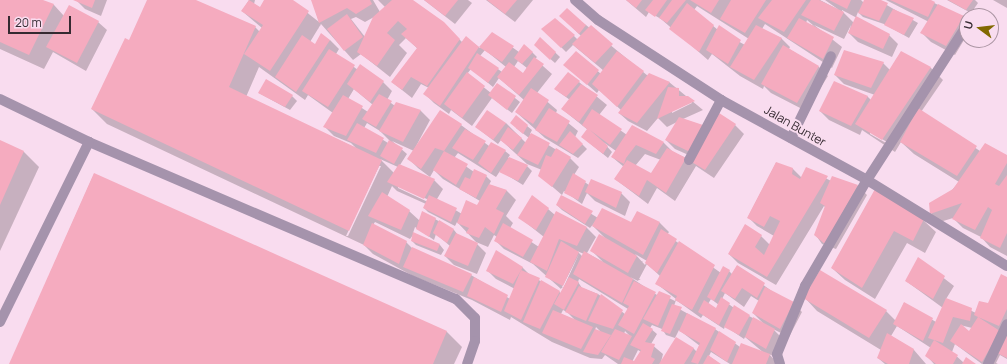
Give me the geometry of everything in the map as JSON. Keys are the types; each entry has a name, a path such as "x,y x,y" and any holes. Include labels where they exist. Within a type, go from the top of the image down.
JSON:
{"street":[{"name":"Jalan Bunter","path":"575,0 598,20 721,100 868,180 1007,266"},
{"path":"780,364 777,354 805,286 868,180 959,37"},
{"path":"791,138 831,56"},
{"path":"0,99 89,142 456,299 475,318 475,340 467,364"},
{"path":"689,160 721,100"},
{"path":"0,322 89,142"},
{"path":"988,364 1007,324"}],"building":[{"path":"0,0 43,0 54,4 29,55 0,42"},
{"path":"73,0 95,0 92,8"},
{"path":"147,0 196,0 256,26 229,87 382,160 349,231 91,109 125,38 129,40"},
{"path":"249,0 260,7 264,0 293,0 309,11 270,71 244,54 263,25 241,11"},
{"path":"311,0 370,0 372,4 356,14 347,8 319,23"},
{"path":"392,0 413,0 444,22 460,39 427,86 411,77 402,90 391,82 417,48 401,34 407,29 398,21 387,33 395,40 377,66 357,52 373,17"},
{"path":"424,0 458,0 445,16"},
{"path":"487,0 517,0 505,14"},
{"path":"626,0 642,0 636,8"},
{"path":"653,0 667,0 655,17 645,10"},
{"path":"672,0 686,0 667,23 659,18"},
{"path":"690,0 719,0 711,13"},
{"path":"731,0 766,0 745,33 720,19"},
{"path":"772,0 806,0 784,32 758,18"},
{"path":"811,0 819,0 844,12 834,31 801,15"},
{"path":"829,0 851,0 847,9"},
{"path":"864,0 881,0 888,3 879,21 858,13"},
{"path":"890,0 931,0 935,2 928,17"},
{"path":"948,0 973,0 967,8 962,8"},
{"path":"687,3 714,25 699,52 669,29"},
{"path":"938,4 959,14 959,24 946,46 920,33"},
{"path":"69,5 99,21 77,63 46,47"},
{"path":"567,8 586,25 579,34 559,16"},
{"path":"893,9 914,18 904,35 884,25"},
{"path":"347,14 363,37 344,51 327,29"},
{"path":"856,16 890,34 883,49 848,33"},
{"path":"555,18 575,35 561,48 541,29"},
{"path":"799,18 834,37 823,59 787,38"},
{"path":"591,25 613,44 595,63 572,44"},
{"path":"719,25 741,40 728,64 706,50"},
{"path":"756,25 782,38 754,80 730,67"},
{"path":"492,32 514,46 502,62 479,47"},
{"path":"321,33 330,40 296,92 275,77 302,35 315,44"},
{"path":"466,36 479,47 440,106 423,94"},
{"path":"540,37 556,52 550,60 534,45"},
{"path":"524,44 533,52 522,64 514,58"},
{"path":"783,45 819,66 797,103 761,84"},
{"path":"329,49 355,65 328,107 302,91"},
{"path":"844,50 884,62 871,88 834,75"},
{"path":"576,51 599,70 587,85 563,65"},
{"path":"617,51 644,71 617,107 592,84"},
{"path":"901,51 931,67 882,140 855,124"},
{"path":"477,53 499,68 488,83 468,68"},
{"path":"534,57 544,64 519,95 497,77 509,62 523,73"},
{"path":"360,64 384,81 370,102 347,84"},
{"path":"467,72 485,86 462,118 444,104"},
{"path":"568,72 580,81 566,97 554,89"},
{"path":"649,73 670,82 637,123 618,113"},
{"path":"266,79 293,95 285,107 258,93"},
{"path":"834,81 868,96 851,126 819,111"},
{"path":"497,83 516,96 507,110 488,95"},
{"path":"581,84 598,95 579,122 561,109"},
{"path":"668,87 679,88 679,96 688,96 695,101 657,119"},
{"path":"531,88 549,100 533,124 515,112"},
{"path":"379,94 392,101 376,127 362,119"},
{"path":"343,95 363,106 346,136 323,127"},
{"path":"396,102 421,110 403,142 379,131"},
{"path":"549,108 570,121 557,142 535,130"},
{"path":"918,108 977,146 957,176 900,142"},
{"path":"592,109 622,129 610,145 590,130 608,146 603,154 581,137 587,129 582,125"},
{"path":"440,110 462,124 444,151 435,148 421,169 407,159"},
{"path":"487,110 506,123 493,140 475,127"},
{"path":"716,111 736,124 705,170 690,161"},
{"path":"516,115 528,125 523,134 510,123"},
{"path":"679,117 703,125 690,152 665,140"},
{"path":"357,123 384,138 376,153 347,140"},
{"path":"632,125 664,142 656,154 636,145 626,158 624,164 611,157"},
{"path":"508,127 522,138 513,150 500,140"},
{"path":"465,129 486,141 473,160 452,148"},
{"path":"570,131 583,144 573,154 559,145"},
{"path":"531,133 550,143 538,165 517,155"},
{"path":"0,140 24,151 0,205"},
{"path":"389,140 403,148 394,164 380,156"},
{"path":"491,142 506,150 491,173 478,163"},
{"path":"985,143 1007,155 1007,163 995,184 999,186 1007,175 1007,233 1000,248 980,238 992,210 988,207 975,230 952,219 962,203 930,214 929,203 953,189"},
{"path":"556,148 571,157 552,187 538,176 546,155 551,157"},
{"path":"667,148 686,158 666,193 647,180 639,196 614,179 627,160 651,173"},
{"path":"444,151 468,164 456,185 433,170"},
{"path":"509,157 528,165 518,181 499,172"},
{"path":"776,162 793,168 792,174 800,179 806,167 828,176 767,277 728,254 745,224 762,235 755,247 764,255 780,221 770,216 764,227 747,218"},
{"path":"399,164 435,179 424,199 387,182"},
{"path":"474,169 487,175 476,198 459,189 465,177 470,179"},
{"path":"94,173 447,331 433,364 9,364"},
{"path":"573,173 586,181 578,200 564,193"},
{"path":"832,176 858,185 825,244 814,235 825,206 820,203"},
{"path":"591,179 622,192 616,208 585,192"},
{"path":"489,184 507,190 496,209 504,213 494,234 485,227 479,238 466,233 469,228 457,223 466,200 477,205"},
{"path":"875,189 924,219 913,241 894,231 862,288 831,268"},
{"path":"382,192 410,210 401,230 368,216"},
{"path":"429,195 457,208 451,222 423,208"},
{"path":"532,195 549,208 536,230 518,218"},
{"path":"561,195 593,211 585,224 556,205"},
{"path":"602,208 631,222 637,211 660,222 643,255 592,226"},
{"path":"422,211 436,218 429,237 416,229"},
{"path":"556,211 587,227 577,246 559,239 547,271 530,262"},
{"path":"439,220 454,229 447,243 433,233"},
{"path":"372,223 407,241 399,264 363,245"},
{"path":"503,223 533,240 523,257 494,241"},
{"path":"661,229 677,239 657,273 645,263"},
{"path":"413,232 440,244 437,251 411,241"},
{"path":"456,233 478,243 468,266 444,256"},
{"path":"599,234 637,256 628,273 590,251"},
{"path":"561,241 579,252 563,286 545,277"},
{"path":"679,241 715,265 692,310 675,300 677,296 655,284"},
{"path":"412,247 472,274 463,292 403,267"},
{"path":"496,250 523,267 513,284 486,271"},
{"path":"584,251 633,279 622,303 573,274"},
{"path":"918,257 945,276 933,299 905,281"},
{"path":"737,265 765,283 757,298 742,288 735,299 721,291"},
{"path":"723,266 730,270 714,301 707,297"},
{"path":"521,270 540,278 521,320 504,311"},
{"path":"820,270 887,310 869,338 803,298"},
{"path":"1001,274 1007,277 1007,309 999,326 974,315 979,301 988,303"},
{"path":"474,277 508,295 501,312 467,296"},
{"path":"569,277 579,282 564,310 554,304"},
{"path":"541,280 560,291 540,329 523,322"},
{"path":"634,281 656,292 634,334 618,325 629,306 623,303"},
{"path":"579,286 598,294 586,321 565,312"},
{"path":"765,287 794,302 780,329 752,313"},
{"path":"659,291 671,296 658,326 643,319"},
{"path":"601,294 623,310 613,329 588,321"},
{"path":"721,297 730,303 719,325 698,312 704,300 716,308"},
{"path":"946,298 972,308 970,321 953,317 943,343 928,338"},
{"path":"904,302 933,318 923,341 893,324"},
{"path":"672,304 682,307 670,334 661,331"},
{"path":"734,305 750,315 739,335 724,327"},
{"path":"553,310 593,327 581,349 542,333"},
{"path":"687,313 716,328 698,364 691,362 700,343 679,331"},
{"path":"753,317 775,329 766,349 745,337"},
{"path":"978,317 1000,331 982,362 950,341 961,324 969,331"},
{"path":"643,323 653,329 645,342 655,344 651,357 655,359 652,364 621,364 624,357 634,361 641,350 630,345"},
{"path":"595,329 611,335 598,355 583,352"},
{"path":"615,329 632,336 619,360 601,352"},
{"path":"1007,330 1007,358 995,352"},
{"path":"719,331 736,342 727,362 710,350"},
{"path":"887,333 914,349 909,364 888,364 877,358"},
{"path":"676,337 694,348 684,364 659,364"},
{"path":"934,340 958,355 953,364 936,364 925,356"},
{"path":"741,343 770,354 766,364 732,364"},
{"path":"708,355 721,364 703,364"},
{"path":"966,357 976,364 962,364"}]}
